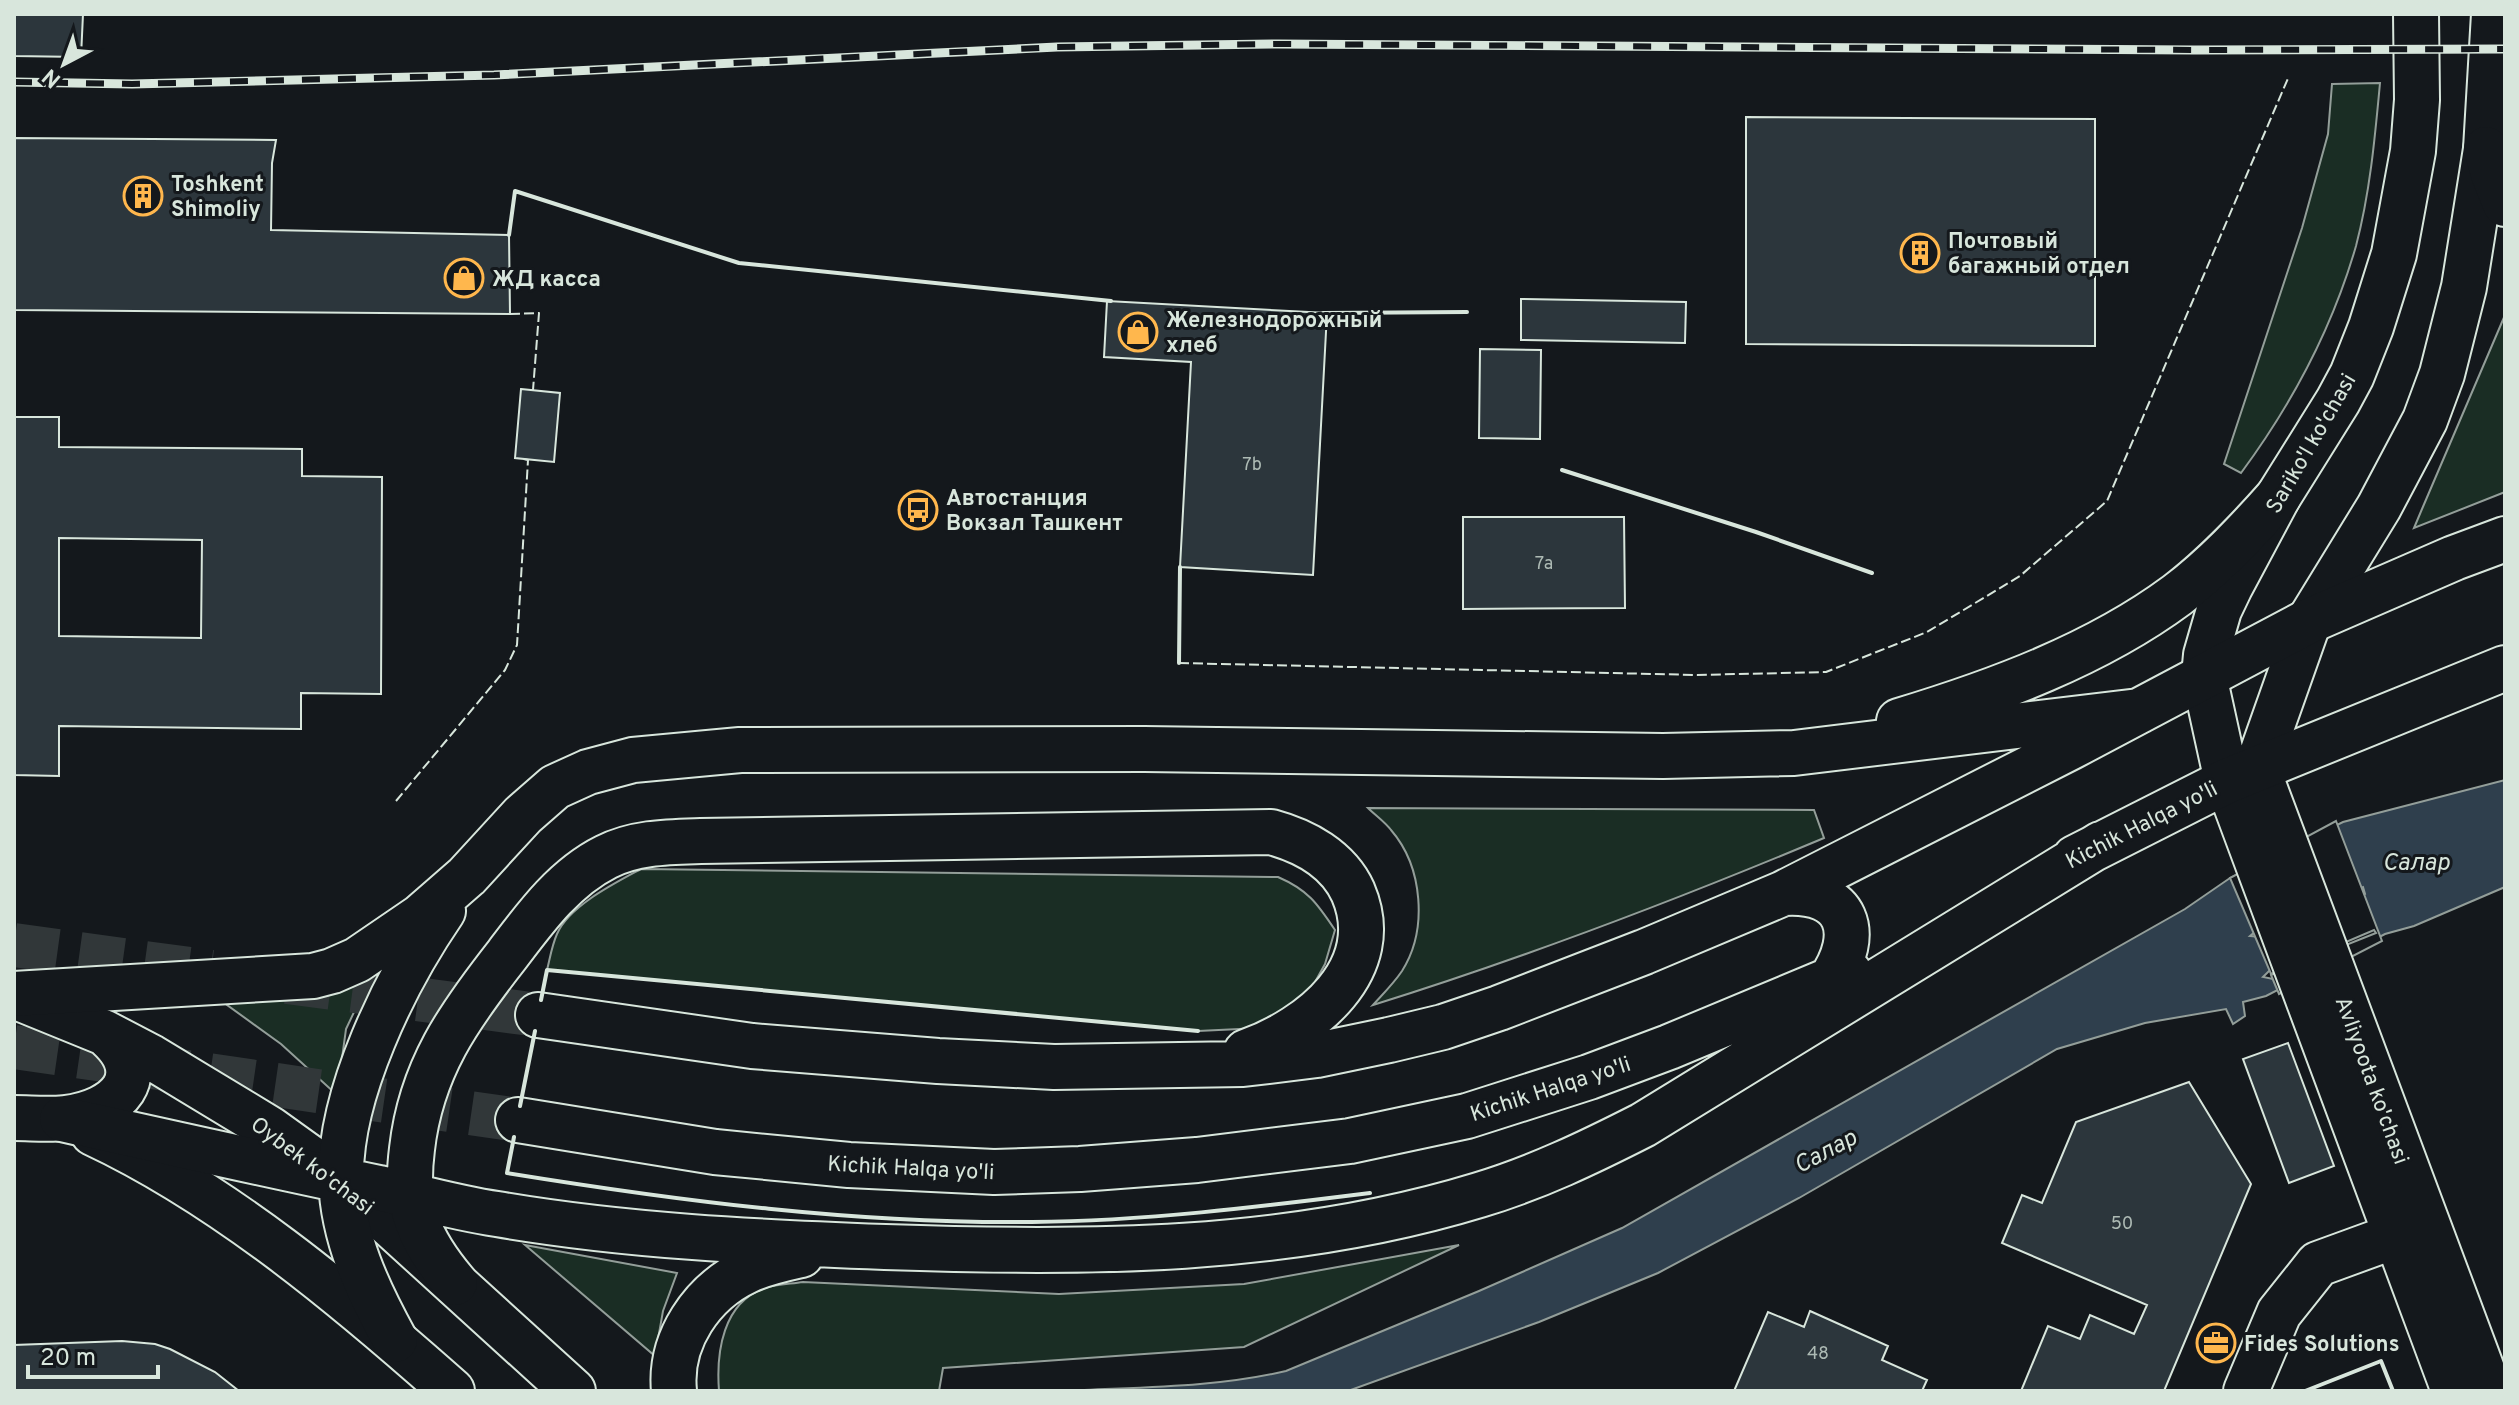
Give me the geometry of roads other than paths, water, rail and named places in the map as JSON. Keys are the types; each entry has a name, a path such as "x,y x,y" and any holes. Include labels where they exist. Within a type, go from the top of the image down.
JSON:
{"main road":[{"name":"Sariko'l ko'chasi","path":"2204,676 2206,655 2219,610 2278,497 2352,375 2371,327 2394,254 2413,151 2417,100 2416,14"},
{"path":"2242,775 2309,621 2379,507 2425,420 2438,386 2464,287 2486,149 2494,14"},
{"path":"2486,149 2505,204"},
{"path":"1794,753 1996,689 2093,646 2149,613 2199,577 2247,532 2278,497"},
{"path":"538,1015 752,1046 1054,1067 1206,1066 1281,1060 1330,1053 1443,1027 1571,981 1784,893 2309,621 2505,539"},
{"name":"Kichik Halqa yo'li","path":"518,1120 715,1152 864,1166 994,1172 1197,1160 1350,1141 1428,1126 1589,1077 1829,982 2242,775 2505,668"},
{"name":"Avliyoota ko'chasi","path":"2204,676 2412,1230 2490,1391"},
{"path":"14,995 313,976 332,971 371,952 420,917 467,876 523,815 555,787 598,768 633,760 726,751 1144,749 1663,756 1794,753 2139,711"},
{"path":"455,1283 426,1242 410,1195 412,1148 425,1085 451,1031 530,924 562,888 597,862 635,847 666,842 860,838 1271,832 1288,836 1329,861 1351,887 1362,921 1360,951 1338,990 1302,1025 1258,1048 1206,1066"},
{"path":"14,1118 62,1119 496,1214 653,1234 755,1242 1057,1251 1221,1244 1377,1221 1482,1194 1537,1175 1643,1125 2101,844"},
{"path":"395,1340 372,1300 347,1224 341,1180 349,1116 382,1018 412,959 467,876"},
{"path":"1784,893 1804,892 1821,897 1835,905 1843,918 1848,933 1847,948 1841,965 1829,982"},
{"name":"Oybek ko'chasi","path":"14,995 105,1033 197,1083 270,1129 341,1180 573,1391"},
{"path":"62,1119 100,1109 125,1088 129,1065 124,1052 105,1033"},
{"path":"62,1119 132,1153 194,1190 274,1246 395,1340 452,1391"},
{"path":"2246,1391 2279,1313 2318,1264 2412,1230"},
{"name":"Avliyoota ko'chasi","path":"2412,1230 2454,1391"},
{"path":"674,1391 678,1349 692,1319 712,1295 737,1277 769,1263 807,1254 905,1247"}],"water":[{"name":"Салар","path":"2505,780 2505,887 2414,926 2380,937 2375,926 2270,970 2263,977 2273,979 2377,938 2266,996 2243,1002 2245,1016 2233,1024 2226,1009 2145,1023 2057,1049 1799,1198 1658,1273 1539,1322 1348,1391 1064,1391 1204,1384 1286,1371 1622,1228 2185,909 2230,878 2343,822","holes":["2363,887 2365,894 2260,937 2250,936 2257,930"]}],"tunnel":[{"path":"14,945 211,972"},
{"path":"287,982 538,1015"},
{"path":"14,1047 518,1120"}],"railway":[{"path":"14,82 132,84 494,75 1057,47 1278,44 2505,49"}],"place":[{"name":"Toshkent Shimoliy","path":"143,196"},
{"name":"Почтовый багажный отдел","path":"1920,253"},
{"name":"ЖД касса","path":"464,278"},
{"name":"Железнодорожный хлеб","path":"1138,332"},
{"name":"Автостанция Вокзал Ташкент","path":"918,510"},
{"name":"Fides Solutions","path":"2216,1343"}]}
